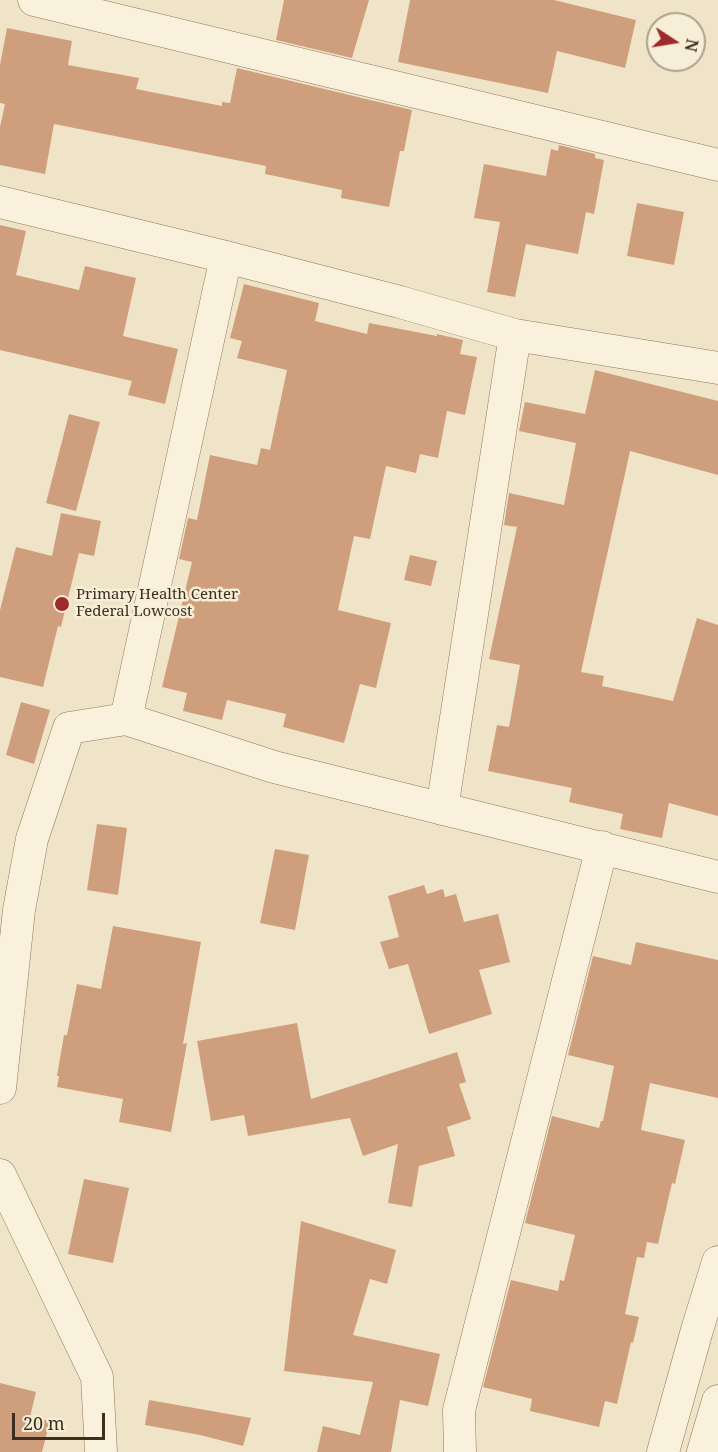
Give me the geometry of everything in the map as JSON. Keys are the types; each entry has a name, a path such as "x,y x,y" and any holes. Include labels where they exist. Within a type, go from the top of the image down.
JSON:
{"street":[{"path":"34,0 718,165"},
{"path":"0,202 400,302 514,335 718,368"},
{"path":"126,719 226,257"},
{"path":"442,809 514,335"},
{"path":"0,1088 9,908 69,728 126,719 274,767 718,877"},
{"path":"460,1452 459,1410 602,848"},
{"path":"0,1175 97,1377 101,1452"},
{"path":"663,1452 718,1262"},
{"path":"703,1452 718,1401"}],"building":[{"path":"284,0 369,0 352,58 276,40"},
{"path":"410,0 554,0 636,20 625,68 557,51 548,93 398,62"},
{"path":"7,28 72,41 68,65 139,78 136,89 222,106 222,102 230,103 237,68 412,110 404,151 400,151 389,207 341,198 342,190 265,174 266,166 54,124 45,174 0,165 0,127 5,104 0,103 0,65"},
{"path":"559,145 595,154 595,158 604,160 594,214 586,212 578,254 526,244 515,297 487,292 500,222 474,218 484,164 546,176 551,149 558,151"},
{"path":"637,203 684,212 674,265 627,256"},
{"path":"0,225 26,231 16,275 79,290 85,266 136,278 123,336 178,349 165,404 128,395 132,381 0,350"},
{"path":"244,284 319,303 315,321 367,334 369,323 437,336 437,334 463,340 460,354 477,357 465,415 447,411 438,458 420,454 416,473 386,466 370,539 354,536 338,610 391,623 376,688 360,684 344,743 283,727 286,714 227,700 222,720 183,711 187,693 162,687 192,562 179,559 188,518 197,520 210,455 257,465 261,448 270,450 287,370 237,358 242,341 230,338"},
{"path":"595,370 718,401 718,475 630,451 581,672 604,676 602,686 673,701 697,618 718,625 718,816 669,803 662,838 620,829 623,814 569,802 572,788 488,771 497,725 509,727 520,665 489,659 517,527 504,525 509,493 564,505 576,443 519,431 525,402 585,414"},
{"path":"69,414 100,422 76,511 46,503"},
{"path":"61,513 101,521 94,556 79,553 61,627 58,626 43,687 0,677 0,610 16,547 52,556"},
{"path":"410,555 437,561 431,586 404,580"},
{"path":"21,702 50,710 34,764 6,755"},
{"path":"97,824 127,828 118,895 87,890"},
{"path":"275,849 309,855 295,930 260,923"},
{"path":"424,885 427,894 443,889 445,897 456,894 464,922 498,914 510,962 479,970 492,1014 429,1034 408,964 389,969 380,942 399,937 388,896"},
{"path":"113,926 201,942 183,1044 187,1043 171,1132 119,1122 123,1099 57,1087 64,1035 67,1035 77,984 101,989"},
{"path":"636,942 718,960 718,1098 650,1083 641,1130 685,1140 658,1244 647,1242 644,1258 637,1257 625,1314 639,1317 617,1404 605,1401 599,1427 530,1411 532,1399 483,1387 511,1280 558,1291 560,1280 564,1281 575,1235 525,1223 552,1116 599,1128 603,1121 614,1066 568,1055 593,956 631,965"},
{"path":"297,1023 311,1099 457,1052 466,1082 459,1084 471,1119 447,1127 455,1156 419,1166 412,1207 388,1203 398,1144 363,1156 350,1118 248,1136 244,1115 211,1121 197,1041"},
{"path":"84,1179 129,1188 113,1263 68,1254"},
{"path":"301,1221 396,1250 387,1284 370,1279 353,1335 440,1354 428,1406 400,1400 391,1452 317,1452 323,1426 360,1435 373,1382 284,1371"},
{"path":"0,1383 36,1392 30,1417 50,1421 42,1452 0,1452"},
{"path":"149,1400 251,1418 243,1446 145,1425"}],"place":[{"name":"Primary Health Center Federal Lowcost","path":"62,604"}]}
